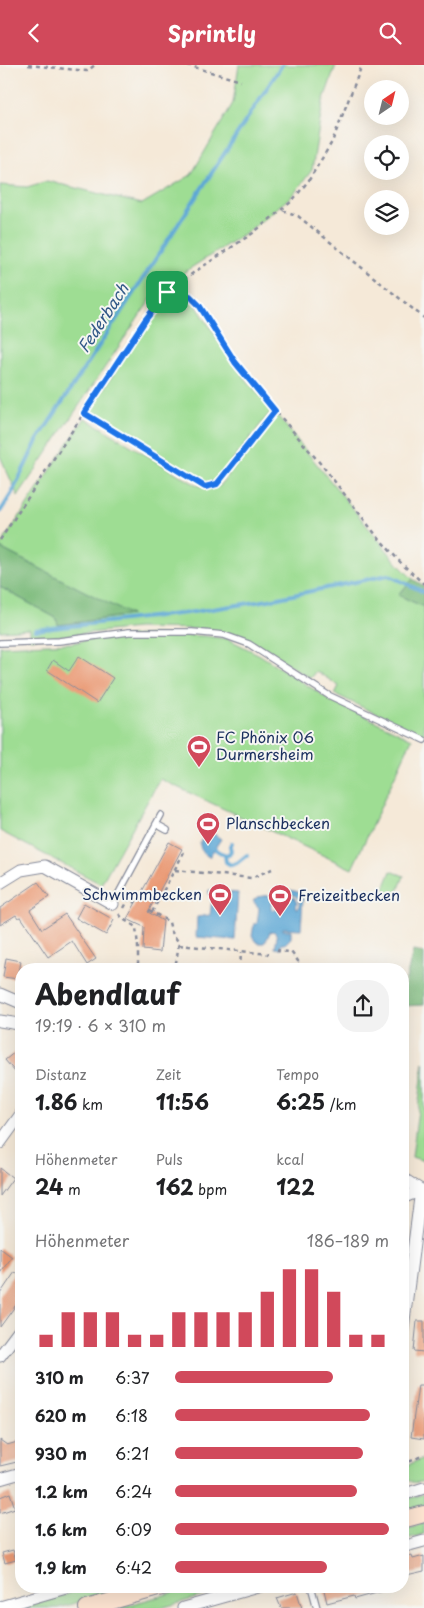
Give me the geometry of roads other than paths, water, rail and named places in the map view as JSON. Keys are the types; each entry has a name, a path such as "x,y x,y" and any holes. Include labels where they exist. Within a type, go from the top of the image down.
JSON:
{"street":[{"path":"0,883 21,870 45,866 113,904"},
{"path":"0,994 15,1000"},
{"path":"0,1021 15,1023"},
{"path":"0,1143 15,1122"},
{"path":"409,1182 423,1190"},
{"path":"409,1195 423,1190"},
{"path":"409,1287 423,1190"},
{"path":"0,1356 15,1336"},
{"path":"0,1479 15,1475"},
{"path":"409,1493 424,1488"},
{"path":"409,1517 424,1513"},
{"path":"409,1545 424,1541"},
{"path":"0,1607 49,1593"},
{"path":"87,1608 140,1593"},
{"path":"183,1608 236,1593"}],"lane":[{"path":"0,643 59,641 129,632 192,632 224,635 249,644 328,695 424,740"},
{"path":"113,904 161,815"},
{"path":"156,824 167,830"},
{"path":"313,1593 318,1608"}],"water":[{"name":"Planschbecken","path":"207,834 214,834 221,839 209,857 200,846 201,840"},
{"name":"Freizeitbecken","path":"287,889 298,892 303,899 301,929 283,928 283,930 291,930 291,938 285,944 281,944 281,949 275,948 277,936 274,931 270,932 264,943 258,943 252,936 254,924 257,924 259,908 253,901 257,897 271,895 271,909 275,910 278,898","holes":["290,894 298,899 298,909 295,907 297,903 294,897 285,899 283,904 285,906 281,906 281,899"]},
{"name":"Schwimmbecken","path":"209,890 238,893 235,940 196,937 197,917 210,915 212,899 209,896"}],"waterway":[{"name":"Federbach","path":"0,512 12,493 37,441 282,65"},
{"path":"35,630 187,613 269,600 388,575 424,592"},
{"path":"215,849 228,855 231,851 230,846 232,843"},
{"path":"225,855 226,862 231,865 247,855"}],"place":[{"name":"FC Phönix 06 Durmersheim","path":"199,768"},
{"name":"Planschbecken","path":"208,845"},
{"name":"Schwimmbecken","path":"220,916"},
{"name":"Freizeitbecken","path":"280,917"}]}
